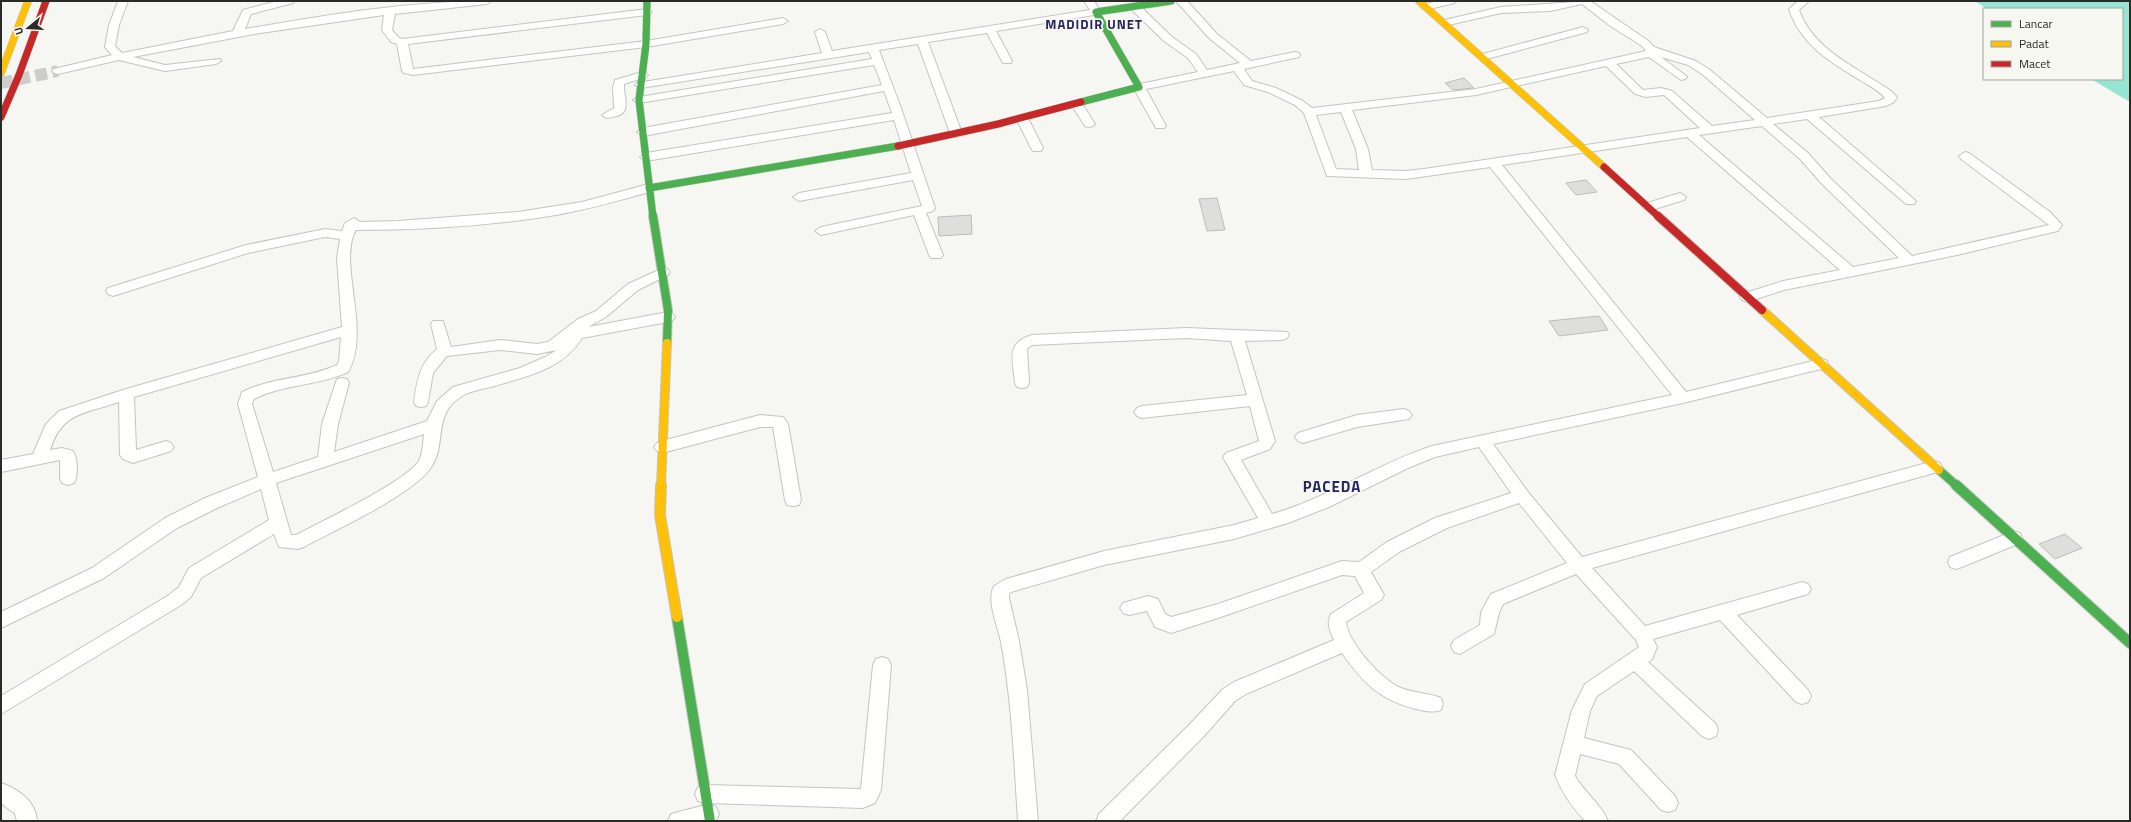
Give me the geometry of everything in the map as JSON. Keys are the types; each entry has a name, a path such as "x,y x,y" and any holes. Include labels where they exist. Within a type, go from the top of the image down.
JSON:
{"main road":[{"path":"1,73 28,1"},
{"path":"1,117 19,75 46,1"},
{"path":"647,1 648,12 646,44 639,100 649,188 663,272 668,317 660,515 709,818"},
{"path":"649,188 909,144 1022,118 1139,87 1096,12 1140,4 1171,1"},
{"path":"1422,4 1513,84 2130,643"}],"street":[{"path":"123,1 114,25 110,47 120,57 165,68 216,61"},
{"path":"237,34 246,13 289,1"},
{"path":"58,71 175,44 390,10 408,5 487,1"},
{"path":"608,115 616,113 620,109 621,98 618,86 619,82 828,55 1096,12 1090,1"},
{"path":"1181,1 1213,36 1249,65"},
{"path":"1422,4 1451,1"},
{"path":"1444,23 1501,10 1550,8 1584,1 1681,77"},
{"path":"1237,67 1248,83 1272,90 1299,103 1309,112 1331,173 1424,173 1882,104 1887,102 1891,97 1821,49 1809,38 1799,23 1794,9 1804,1"},
{"path":"1140,4 1168,39 1192,56 1205,74"},
{"path":"390,10 387,30 395,40 402,42 648,12"},
{"path":"402,42 408,71 413,72 646,44 783,21"},
{"path":"990,29 1007,61"},
{"path":"1483,57 1584,30"},
{"path":"820,32 828,55"},
{"path":"922,40 956,133"},
{"path":"821,231 929,208 909,144 897,116 873,48"},
{"path":"1309,112 1447,96 1513,84 1651,52 1697,66 1804,156 1837,192 1910,261"},
{"path":"1160,126 1139,87 1295,55"},
{"path":"639,100 879,62"},
{"path":"1608,62 1639,92 1661,91 1668,93 1709,130"},
{"path":"643,132 888,87"},
{"path":"1077,104 1089,124"},
{"path":"1345,108 1362,149 1366,174"},
{"path":"1808,114 1910,201"},
{"path":"646,157 897,116"},
{"path":"1022,118 1037,148"},
{"path":"1689,133 1850,272"},
{"path":"1747,297 1783,286 1910,261 2044,231 2053,228 2056,225 2046,215 1966,156"},
{"path":"1493,162 1683,398"},
{"path":"799,197 918,175"},
{"path":"113,291 246,249 350,228 399,226 543,213 602,201 649,188"},
{"path":"1648,207 1680,198"},
{"path":"919,210 936,256"},
{"path":"350,228 344,259 350,315 346,361 343,368 323,377 262,390 247,396 245,404 278,523 285,542 298,542 417,474 430,451 432,425 438,411 446,399 458,391 546,364 561,355 581,328 668,317"},
{"path":"445,350 449,352 511,345 537,349 553,346 601,314 633,287 663,272"},
{"path":"438,324 445,350"},
{"path":"40,457 49,430 57,420 64,415 126,394 349,330"},
{"path":"1022,383 1020,348 1025,342 1032,340 1171,333 1237,336 1282,335"},
{"path":"1237,336 1266,443 1231,457 1268,522"},
{"path":"421,402 425,374 432,361 445,350"},
{"path":"1028,821 1018,690 1000,591 1006,586 1104,558 1234,532 1268,522 1323,502 1419,457 1482,440 1683,398 1821,364"},
{"path":"324,461 330,424 342,383"},
{"path":"126,394 128,455 133,457 166,447"},
{"path":"1142,412 1255,400"},
{"path":"1303,437 1357,421 1404,415"},
{"path":"662,447 760,421 778,421 780,424 793,500"},
{"path":"1,620 98,573 170,523 211,503 267,480 432,425"},
{"path":"1482,440 1522,496 1579,566 1642,635 1648,647 1646,654 1591,690 1581,710 1565,775 1577,796 1598,821"},
{"path":"1,466 40,457 62,454 68,455 68,479"},
{"path":"1460,646 1488,629 1490,612 1497,599 1579,566 1934,467"},
{"path":"1128,608 1148,603 1152,604 1161,624 1165,626 1171,625 1218,611 1342,568 1362,569 1393,547 1440,523 1522,496"},
{"path":"1,706 175,600 185,592 195,573 278,523"},
{"path":"1956,562 2014,538"},
{"path":"1362,569 1365,580 1375,595 1337,619 1336,623 1346,643 1365,670 1375,681 1388,690 1434,704"},
{"path":"1642,635 1802,589"},
{"path":"1723,612 1802,696"},
{"path":"1106,821 1229,695 1240,688 1346,643"},
{"path":"1635,661 1709,730"},
{"path":"705,794 829,799 863,799 868,796 871,790 882,665"},
{"path":"1573,744 1624,756 1634,764 1668,803"},
{"path":"1,792 24,808 28,816 27,821"},
{"path":"678,821 709,818"}],"shaded area":[{"path":"1975,1 2130,1 2130,102 2093,80 2123,80 2123,8 1986,8"}],"building":[{"path":"1464,78 1474,88 1453,90 1445,83"},
{"path":"1586,180 1597,192 1576,195 1566,183"},
{"path":"1217,198 1225,230 1207,231 1199,199"},
{"path":"971,215 972,234 939,236 938,217"},
{"path":"1599,316 1608,330 1559,336 1549,321"},
{"path":"2065,534 2082,548 2055,559 2039,544"}],"tunnel":[{"path":"1,83 58,71"}],"traffic: fast":[{"path":"647,1 646,44 639,100 649,188 668,310 667,343"},
{"path":"1081,102 1139,87 1096,12 1171,1"},
{"path":"649,188 898,146"},
{"path":"1939,470 2130,643"},
{"path":"677,617 710,821"}],"traffic: slow":[{"path":"1,73 28,1"},
{"path":"1419,1 1604,167"},
{"path":"1762,310 1939,470"},
{"path":"667,343 660,515 677,617"}],"traffic: jam":[{"path":"1,117 19,75 46,1"},
{"path":"898,146 998,124 1081,102"},
{"path":"1604,167 1762,310"}],"district":[{"name":"MADIDIR UNET","path":"1094,24"},
{"name":"PACEDA","path":"1332,487"}]}
